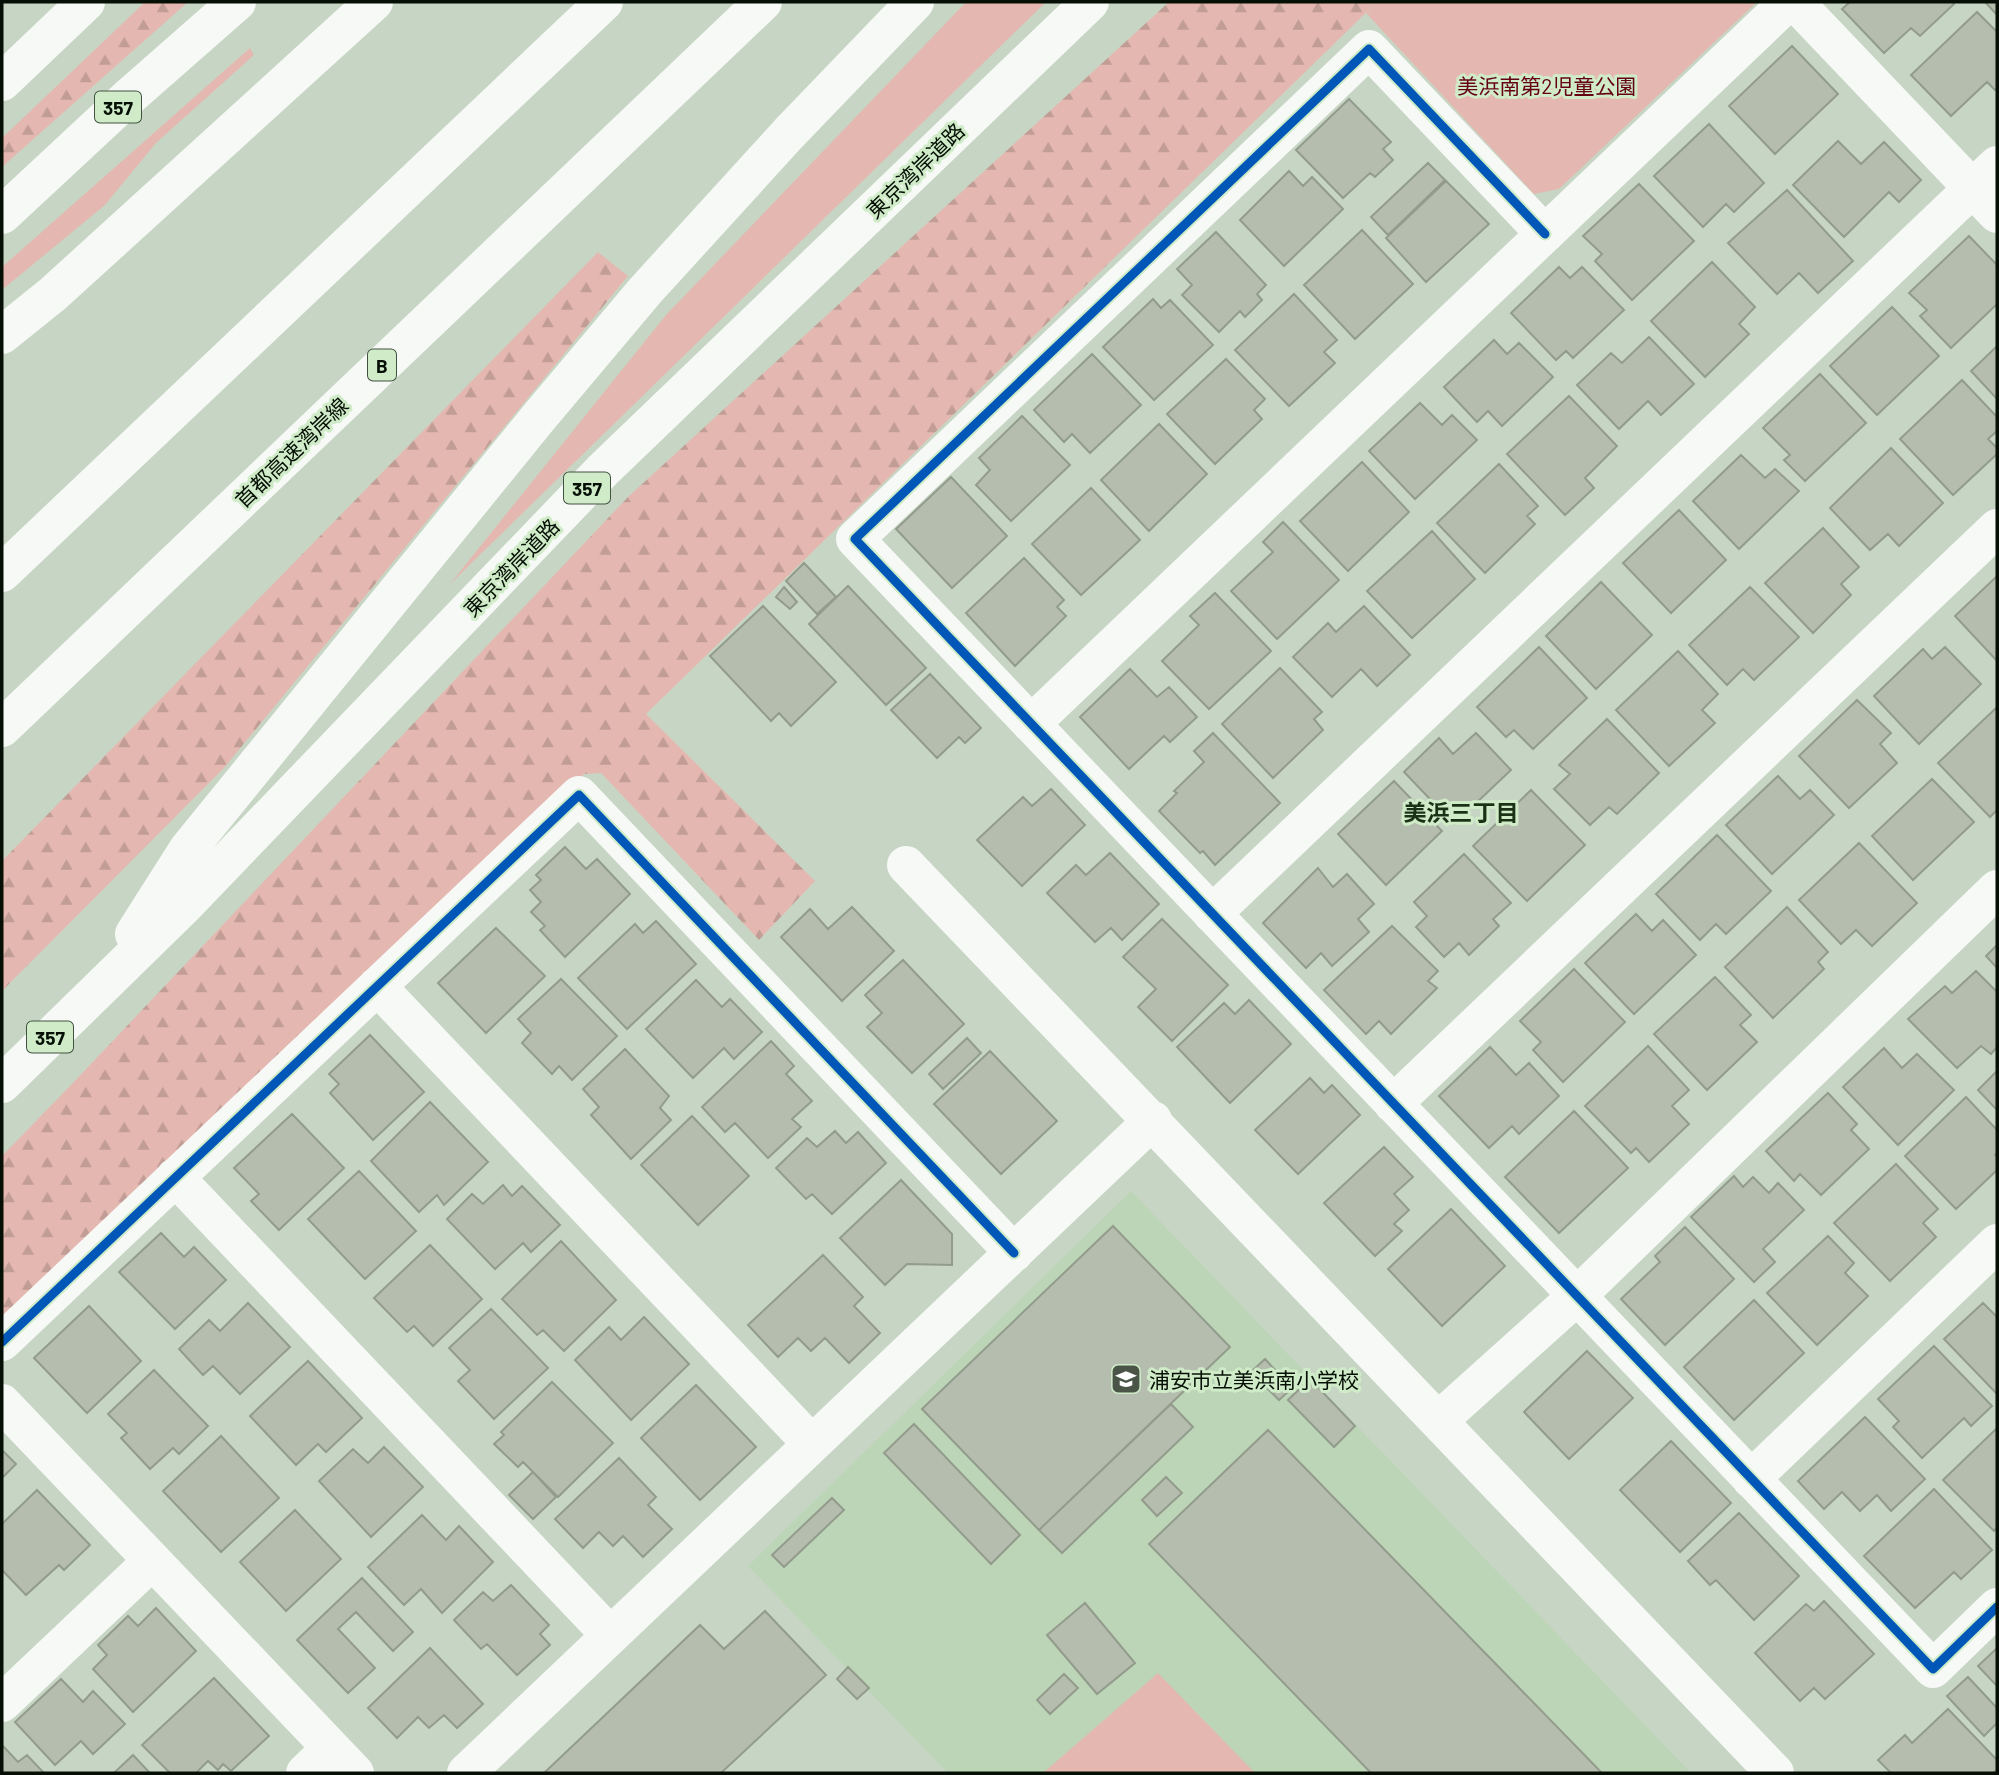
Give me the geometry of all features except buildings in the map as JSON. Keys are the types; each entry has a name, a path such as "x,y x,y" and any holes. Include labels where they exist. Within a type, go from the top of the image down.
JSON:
{"main road":[{"path":"2,82 86,2"},
{"name":"357","path":"2,215 130,96 237,2"},
{"path":"2,335 53,294 374,2"},
{"path":"2,573 604,2"},
{"name":"首都高速湾岸線","path":"2,728 763,2"},
{"path":"99,989 188,849 540,416 672,262 789,133 915,2"},
{"name":"東京湾岸道路","path":"2,1084 201,889 603,470 1090,2"},
{"path":"1031,724 1788,2"},
{"path":"1212,914 1989,189 1795,2"},
{"path":"1545,234 1369,49 855,539 1933,1669 1997,1607"},
{"path":"1393,1104 1997,528"},
{"path":"2,1342 579,795 1014,1253"},
{"path":"906,865 1153,1120 1775,1773"},
{"path":"1438,1421 1577,1296 1997,889"},
{"path":"377,986 812,1444"},
{"path":"466,1773 1153,1120"},
{"path":"175,1177 610,1636"},
{"path":"1751,1479 1997,1243"},
{"path":"2,1404 152,1561 330,1765"},
{"path":"2,1703 152,1561"}],"shaded area":[{"name":"浦安市立美浜南小学校","path":"1131,1191 1691,1773 948,1773 748,1566"}],"green space":[{"path":"145,2 188,2 2,167 2,138"},
{"path":"966,2 1046,2 450,584 666,315"},
{"path":"1169,2 1377,2 646,714 815,881 759,940 601,773 584,774 2,1342 2,1156 628,497"},
{"name":"美浜南第2児童公園","path":"1377,2 1757,2 1559,189 1534,194 1366,13"},
{"path":"250,48 254,55 156,143 105,205 2,290 2,267"},
{"path":"598,252 628,276 224,768 2,991 2,861"},
{"path":"1158,1673 1255,1773 1043,1773"}],"cycle path":[{"path":"1545,234 1369,49 855,539 1933,1669 1997,1607"},
{"path":"2,1342 579,795 1014,1253"}],"place":[{"name":"浦安市立美浜南小学校","path":"1126,1379"}],"district":[{"name":"美浜三丁目","path":"1461,812"}]}
